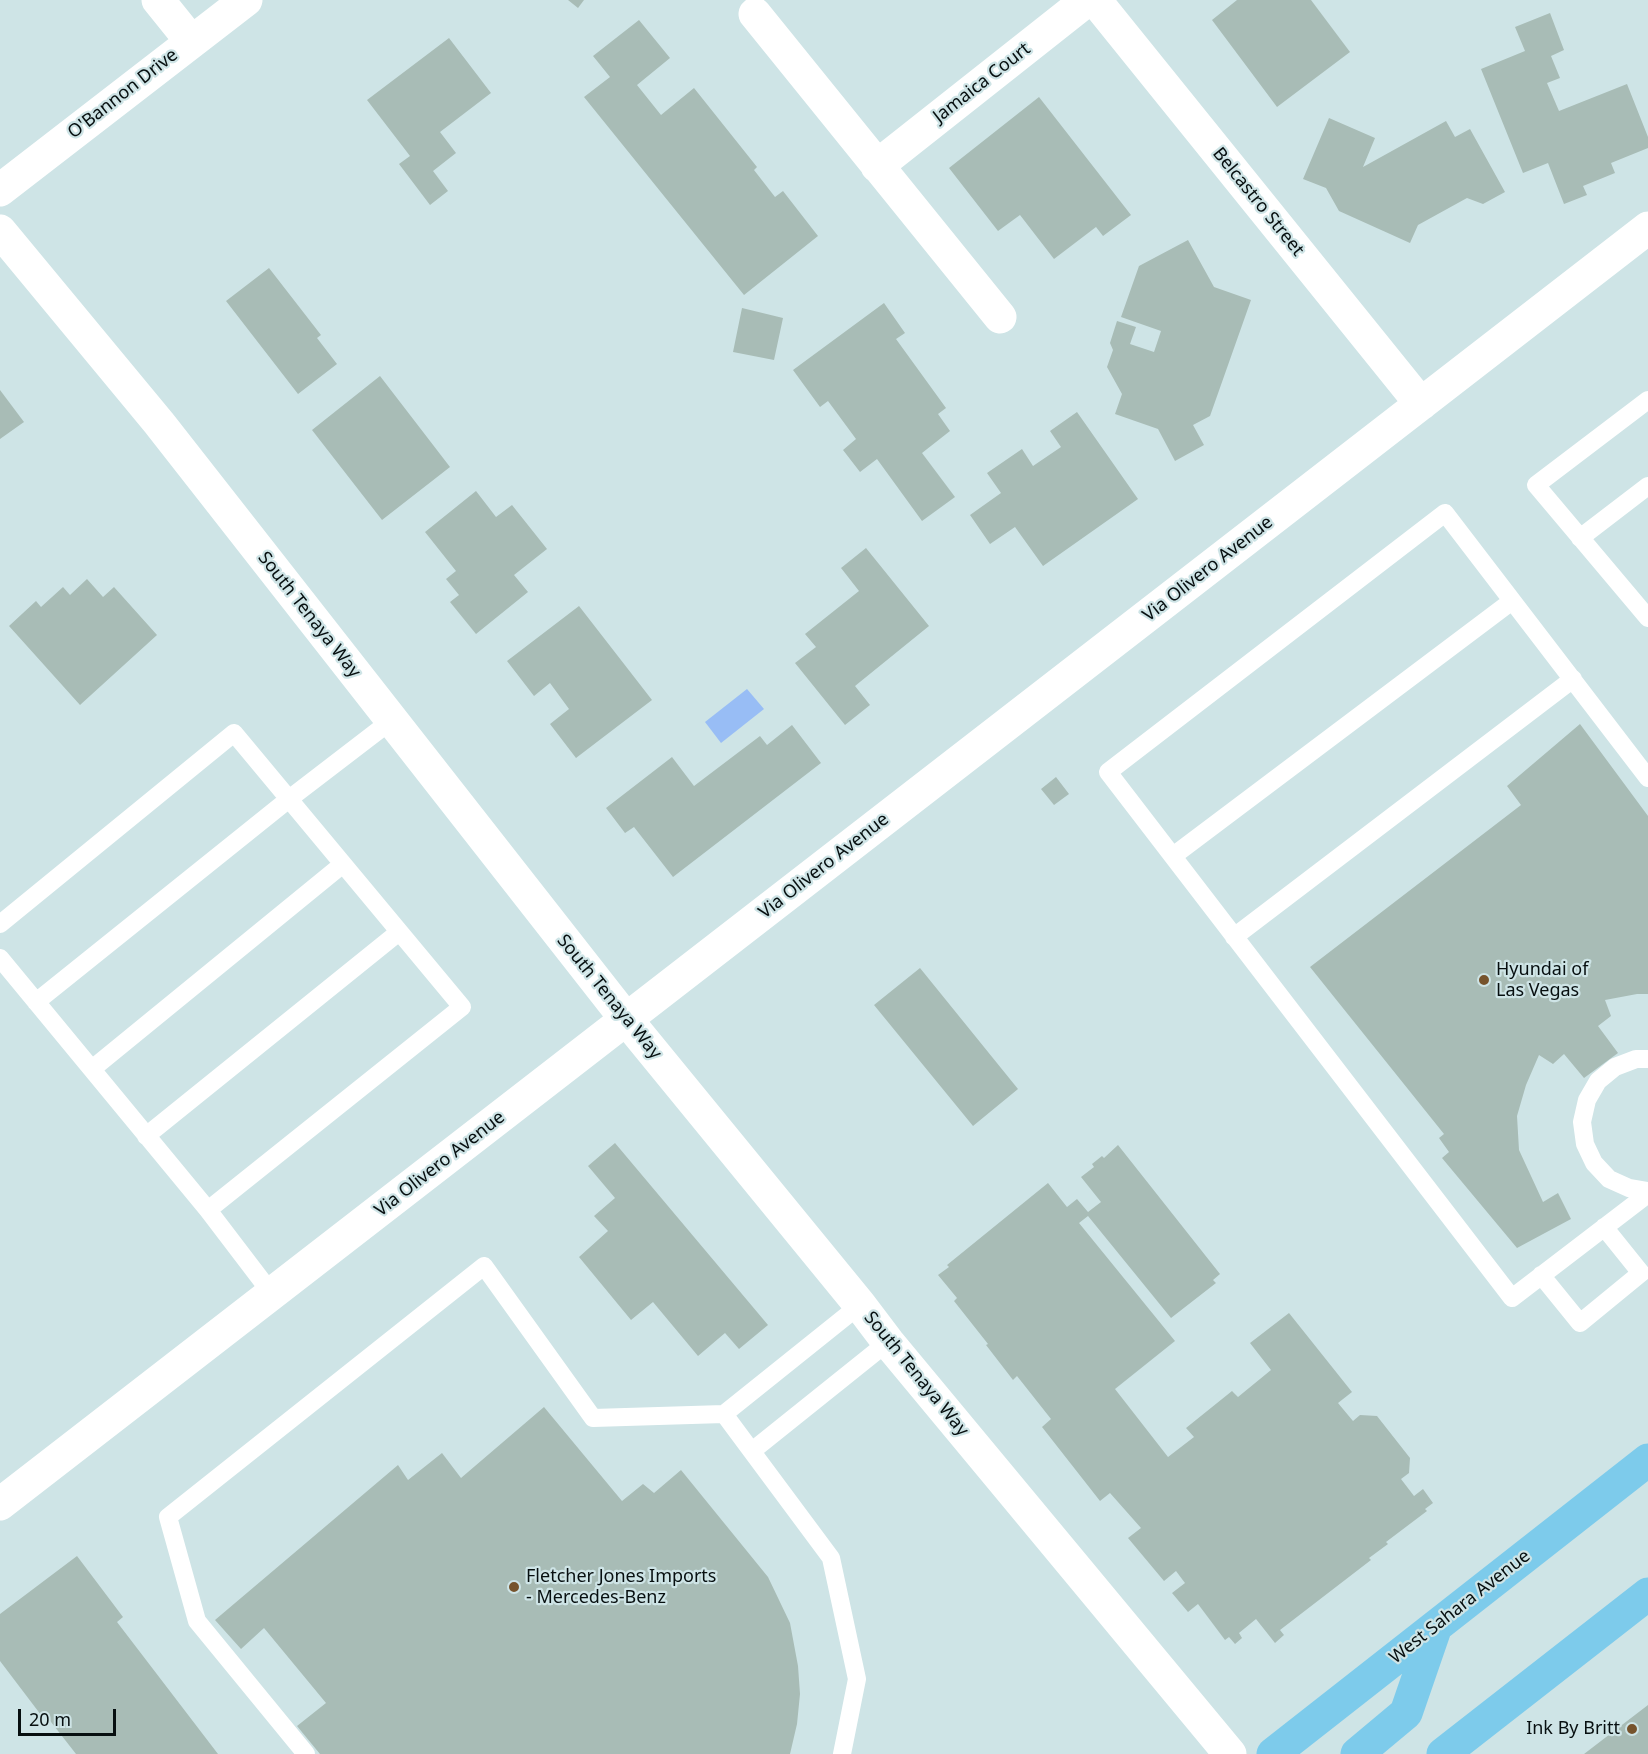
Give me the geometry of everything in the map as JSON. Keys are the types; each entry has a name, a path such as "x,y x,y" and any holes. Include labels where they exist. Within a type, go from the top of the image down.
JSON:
{"main road":[{"name":"West Sahara Avenue","path":"1273,1754 1648,1460"},
{"path":"1443,1754 1648,1594"},
{"path":"1357,1754 1406,1713 1436,1626"}],"street":[{"path":"158,0 191,41"},
{"name":"O'Bannon Drive","path":"0,190 246,0"},
{"name":"Jamaica Court","path":"877,166 1088,0"},
{"name":"Belcastro Street","path":"1095,0 1421,404"},
{"path":"755,14 1000,317"},
{"name":"Via Olivero Avenue","path":"0,1504 1648,228"},
{"name":"South Tenaya Way","path":"0,231 159,423 626,1019 888,1342 1230,1754"}],"lane":[{"path":"1645,609 1580,538 1536,485 1648,400"},
{"path":"1580,538 1648,486"},
{"path":"1648,778 1444,513 1108,772 1512,1298 1648,1193"},
{"path":"1173,856 1512,601"},
{"path":"1234,937 1572,679"},
{"path":"36,1002 289,799 392,720"},
{"path":"0,924 234,733 462,1007 208,1210"},
{"path":"92,1070 343,864"},
{"path":"146,1136 399,932"},
{"path":"0,958 208,1210 272,1294"},
{"path":"1648,1059 1635,1059 1615,1067 1598,1081 1587,1100 1582,1122 1585,1143 1594,1163 1609,1179 1648,1193"},
{"path":"1541,1275 1580,1323 1641,1274 1604,1227"},
{"path":"306,1754 197,1621 168,1517 484,1266 592,1418 724,1414 860,1305"},
{"path":"752,1451 888,1342"},
{"path":"724,1414 831,1558 857,1679 842,1754"}],"water":[{"path":"747,689 764,709 721,743 705,722"}],"building":[{"path":"568,0 584,0 578,8"},
{"path":"1237,0 1311,0 1350,52 1277,107 1212,20"},
{"path":"1550,13 1564,50 1551,56 1560,78 1547,83 1559,111 1627,84 1648,137 1648,148 1611,163 1615,173 1583,186 1587,195 1564,204 1548,163 1523,173 1481,69 1525,51 1515,27"},
{"path":"639,20 670,58 637,85 661,115 694,88 757,167 754,170 775,197 783,191 818,236 744,295 584,97 610,77 593,56"},
{"path":"449,38 491,93 440,132 456,153 433,171 448,191 430,205 399,164 410,156 367,100"},
{"path":"1039,97 1131,215 1103,236 1096,227 1054,259 1020,215 998,231 949,168"},
{"path":"1329,118 1375,138 1363,167 1446,121 1455,137 1470,129 1505,192 1483,204 1467,198 1418,225 1410,243 1339,211 1326,188 1303,179"},
{"path":"1188,240 1214,287 1251,300 1210,416 1193,425 1204,445 1175,461 1158,429 1115,414 1122,394 1107,367 1113,350 1110,343 1117,321 1136,327 1130,344 1154,352 1161,331 1121,317 1139,266"},
{"path":"269,268 321,335 317,338 337,364 298,394 226,301"},
{"path":"884,303 905,333 896,339 946,408 938,414 950,431 922,453 955,497 922,521 877,459 860,472 843,450 856,439 828,401 820,407 793,370"},
{"path":"742,308 783,318 774,360 733,352"},
{"path":"380,376 450,467 382,520 312,430"},
{"path":"0,390 24,422 0,439"},
{"path":"1077,412 1138,499 1043,566 1015,527 990,544 970,515 1001,493 987,473 1022,449 1033,466 1061,447 1050,431"},
{"path":"476,491 496,517 512,505 547,549 514,575 528,592 476,634 450,602 459,595 446,579 456,571 425,532"},
{"path":"866,548 929,626 855,686 870,705 845,725 795,663 816,647 805,634 859,591 841,568"},
{"path":"87,579 103,597 114,587 157,635 80,705 9,626 36,601 41,607 63,587 70,595"},
{"path":"579,606 652,700 576,758 550,724 569,709 550,683 534,696 507,661"},
{"name":"Hyundai of Las Vegas","path":"1580,724 1648,816 1648,994 1605,1000 1611,1016 1598,1026 1618,1053 1584,1078 1564,1054 1553,1064 1539,1055 1526,1085 1517,1116 1519,1150 1543,1202 1558,1193 1571,1219 1517,1248 1442,1158 1449,1152 1439,1138 1444,1134 1310,967 1521,805 1507,786"},
{"path":"792,725 821,763 673,877 634,827 625,833 606,808 672,757 694,786 760,736 767,745"},
{"path":"1056,777 1069,794 1054,805 1041,789"},
{"path":"920,968 1018,1089 973,1126 874,1005"},
{"path":"615,1143 768,1325 739,1349 725,1333 698,1356 653,1302 631,1320 579,1257 608,1231 594,1216 615,1198 588,1166"},
{"path":"1118,1145 1220,1274 1213,1280 1216,1283 1171,1318 1088,1216 1079,1223 1175,1341 1115,1389 1168,1457 1194,1437 1186,1428 1232,1391 1238,1397 1271,1370 1250,1343 1289,1313 1352,1392 1338,1403 1353,1421 1360,1415 1377,1416 1410,1458 1409,1473 1401,1479 1414,1496 1423,1489 1433,1503 1425,1509 1427,1511 1386,1542 1388,1544 1369,1558 1371,1560 1280,1630 1284,1635 1275,1643 1256,1619 1239,1633 1242,1638 1235,1644 1229,1637 1225,1640 1198,1604 1188,1612 1172,1593 1185,1583 1176,1571 1164,1581 1128,1538 1141,1528 1110,1493 1100,1501 1042,1427 1051,1419 1017,1376 1013,1380 954,1301 957,1298 938,1275 949,1267 947,1265 1048,1183 1067,1207 1077,1199 1088,1212 1101,1202 1081,1177 1094,1167 1092,1164 1102,1156 1104,1158"},
{"name":"Fletcher Jones Imports - Mercedes-Benz","path":"544,1407 622,1501 643,1484 654,1493 681,1470 768,1577 790,1623 798,1666 800,1694 797,1724 790,1754 320,1754 297,1726 326,1703 264,1628 241,1649 215,1620 398,1465 408,1480 442,1453 461,1478"},
{"path":"77,1556 123,1617 117,1622 218,1754 76,1754 44,1713 41,1715 0,1661 0,1614"},
{"name":"Ink By Britt","path":"1648,1705 1648,1754 1584,1754"}],"place":[{"name":"Hyundai of Las Vegas","path":"1484,980"},
{"name":"Fletcher Jones Imports - Mercedes-Benz","path":"514,1587"},
{"name":"Ink By Britt","path":"1632,1729"}]}
